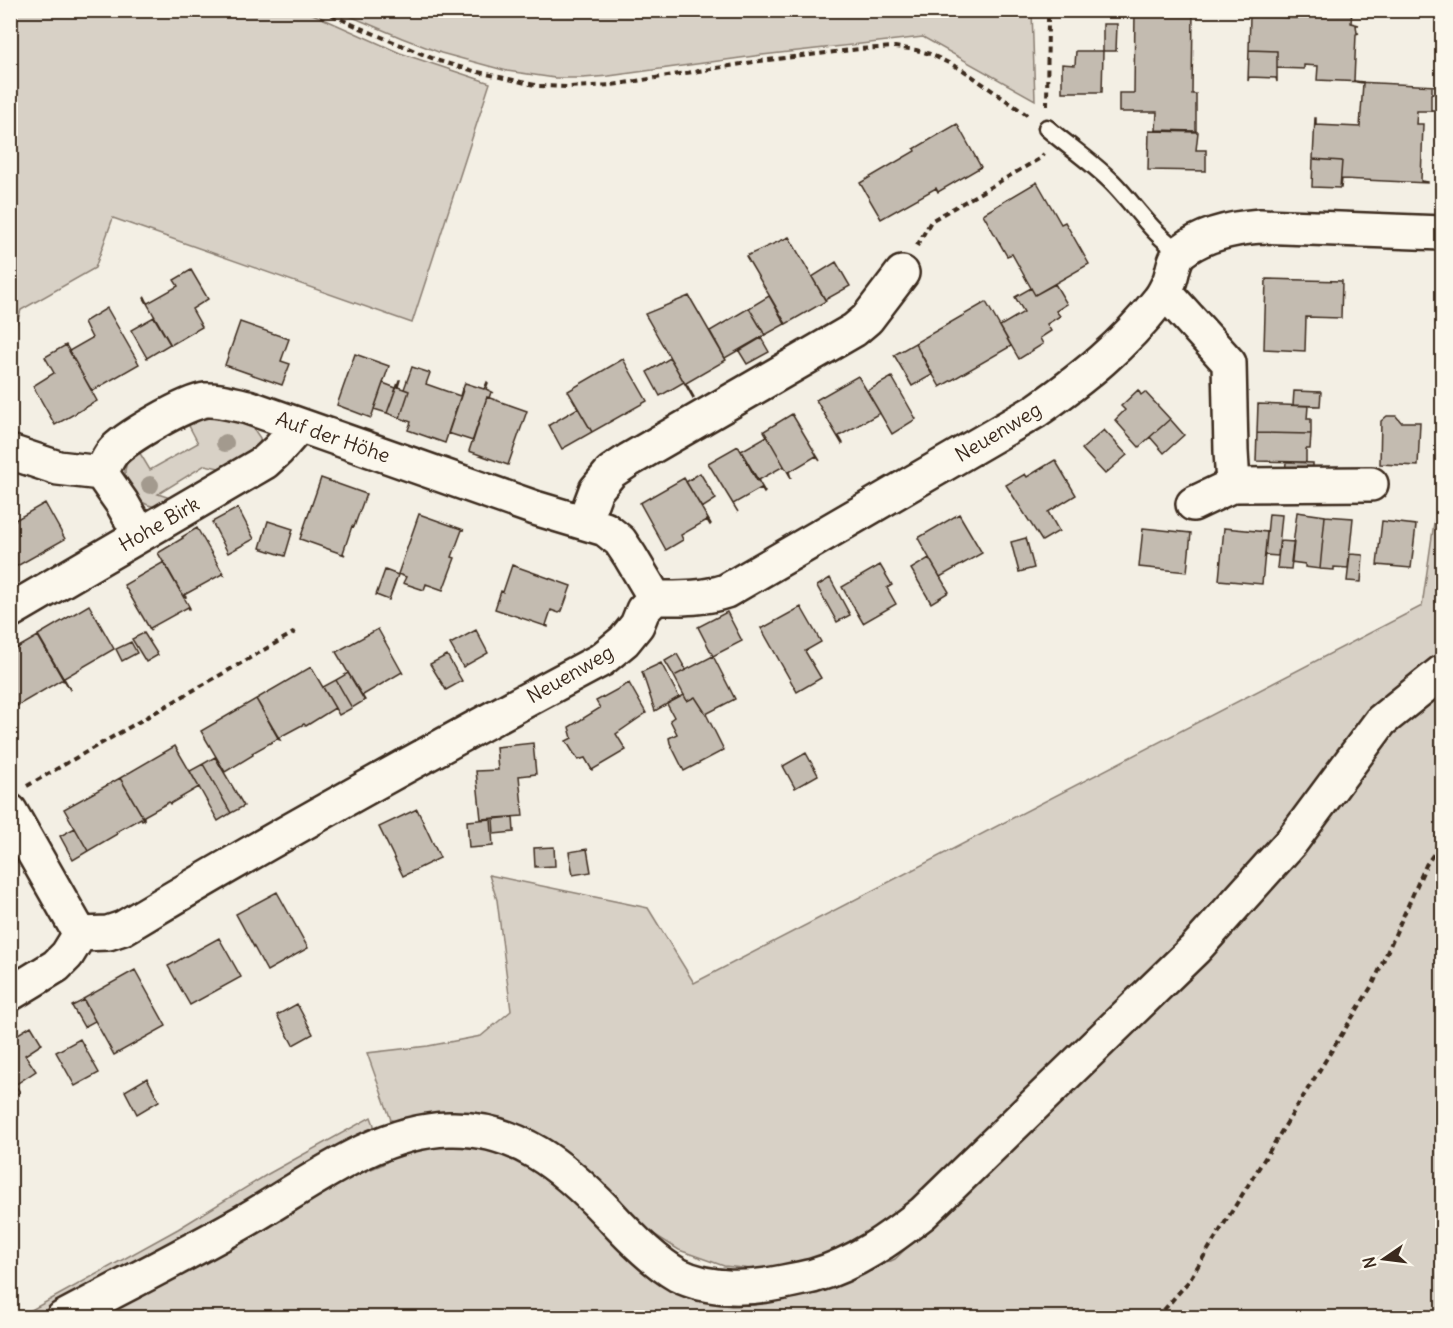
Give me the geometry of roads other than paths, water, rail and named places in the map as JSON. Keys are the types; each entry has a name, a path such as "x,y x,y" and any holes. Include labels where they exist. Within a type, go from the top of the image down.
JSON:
{"street":[{"path":"1180,252 1196,242 1223,232 1260,226 1443,233"},
{"name":"Neuenweg","path":"80,934 108,933 123,928 287,831 601,660 624,641 637,625 643,610 654,598 701,597 726,591 1026,417 1099,364 1139,323 1165,292 1180,252"},
{"path":"584,522 596,490 611,472 854,330 867,320 902,273"},
{"path":"1165,292 1229,363 1233,485"},
{"name":"Auf der Höhe","path":"101,473 112,452 129,439 180,409 196,402 209,400 237,405 605,530 620,541 654,598"},
{"name":"Hohe Birk","path":"10,611 265,462 299,426"},
{"path":"10,452 58,468 101,473 140,534"},
{"path":"1193,504 1233,485 1371,484"},
{"path":"63,1317 241,1223 347,1160 407,1135 448,1129 469,1129 500,1135 540,1153 583,1186 648,1253 679,1275 705,1284 728,1287 767,1286 813,1275 856,1258 897,1234 923,1213 1195,949 1292,841 1381,721 1443,672"},
{"path":"10,994 56,966 67,955 80,934 16,801"}],"lane":[{"path":"1053,133 1098,169 1162,239 1180,252"}]}
